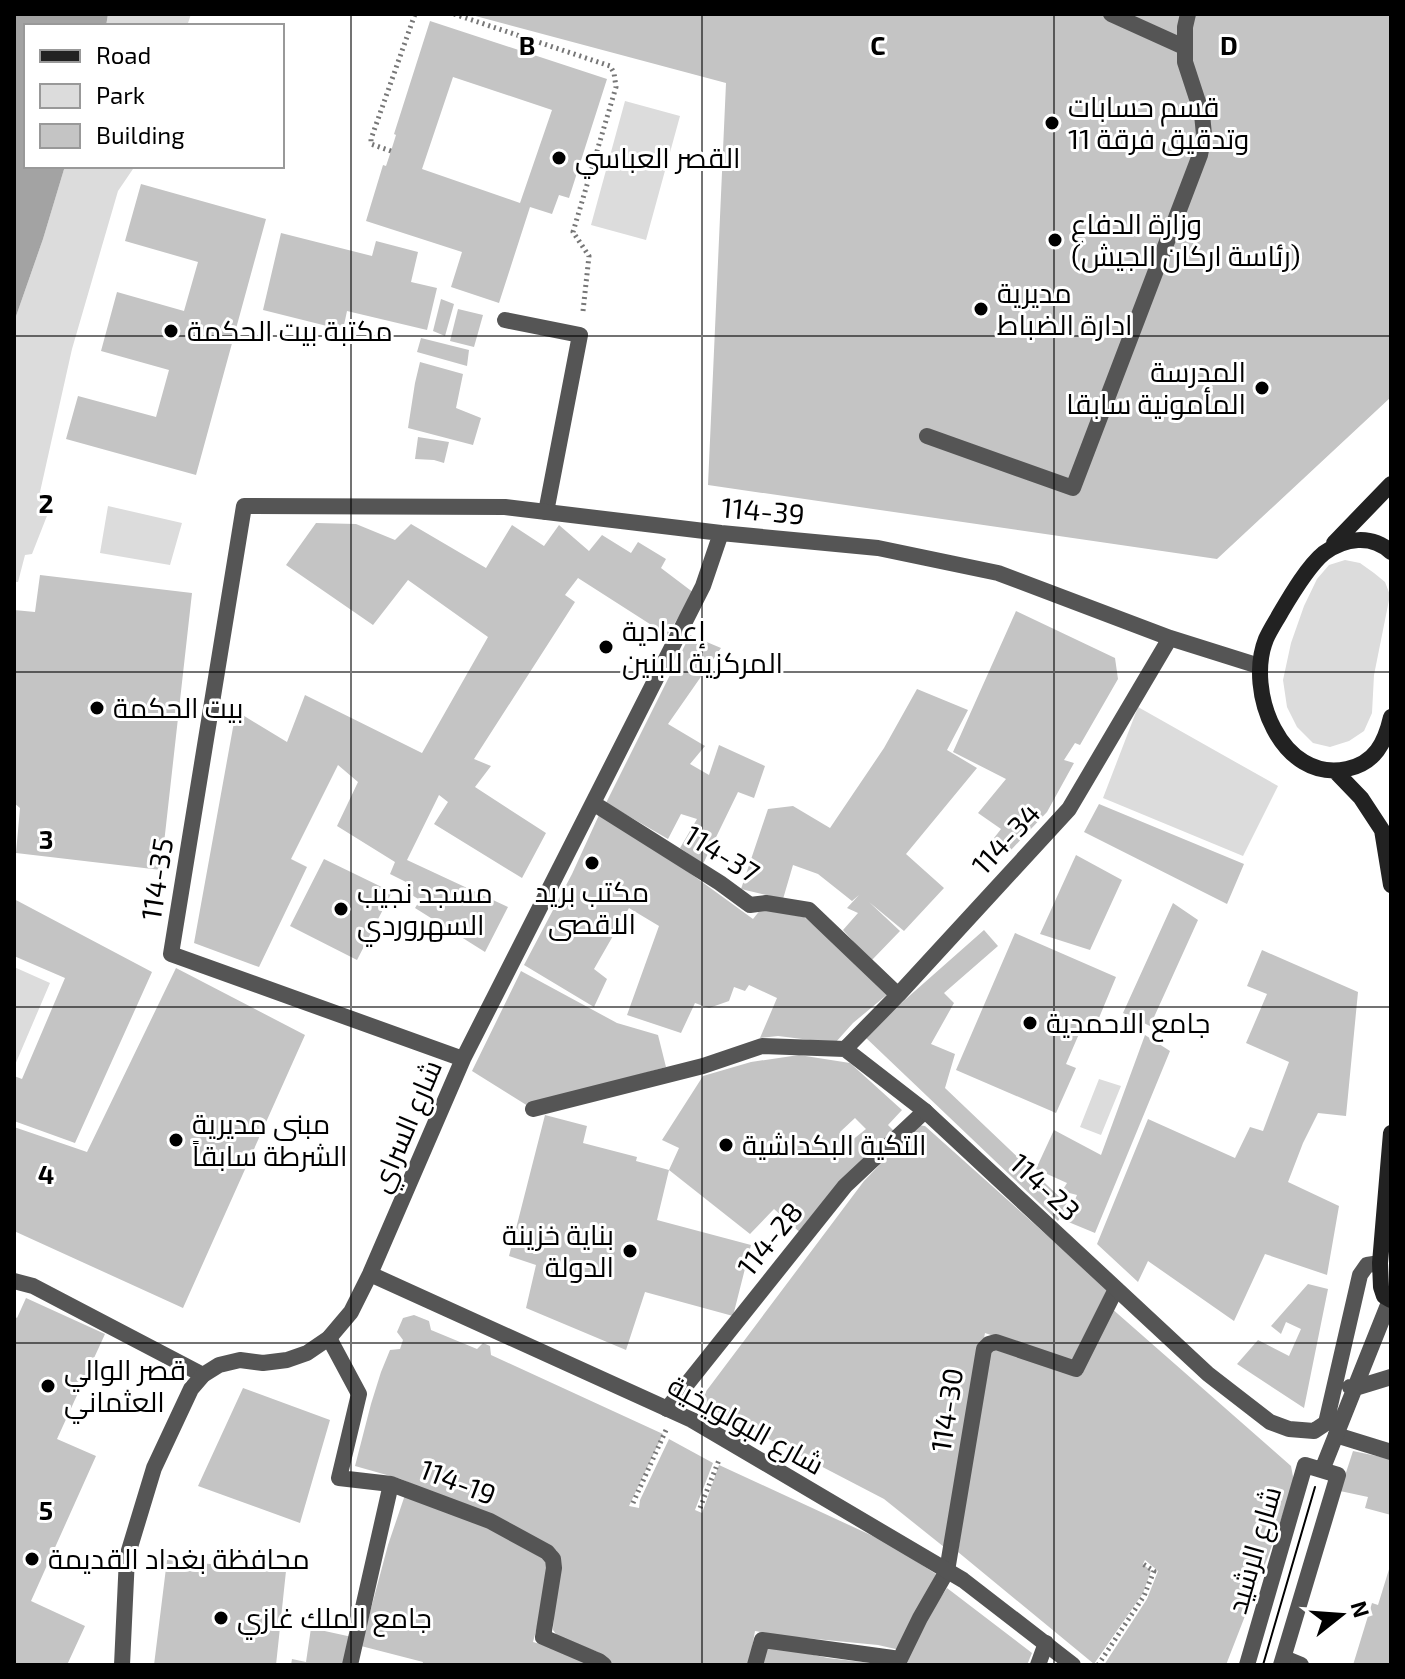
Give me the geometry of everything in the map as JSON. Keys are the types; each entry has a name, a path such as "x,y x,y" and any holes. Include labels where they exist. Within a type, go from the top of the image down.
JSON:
{"main road":[{"path":"1391,484 1305,575 1266,640 1259,666 1264,708 1280,738 1292,753 1321,770 1356,767 1375,755 1387,738 1391,717"},
{"path":"1323,554 1349,540 1364,539 1391,552"},
{"path":"1335,771 1361,798 1382,830 1391,885"},
{"name":"شارع الرشيد","path":"1391,1133 1380,1263 1381,1287 1384,1296 1391,1300"}],"street":[{"path":"1111,14 1184,47"},
{"path":"927,436 1073,488 1200,155 1204,135 1202,114 1185,62 1188,14"},
{"path":"505,320 580,335 546,512"},
{"name":"114-39","path":"244,506 505,507 878,548 998,573 1170,638 1259,666"},
{"name":"114-35","path":"244,506 171,954 463,1059"},
{"name":"شارع السراي","path":"203,1375 219,1365 240,1360 263,1363 307,1353 329,1338 351,1312 463,1059 703,586 721,533"},
{"name":"114-34","path":"845,1049 1069,809 1170,638"},
{"name":"114-37","path":"593,803 750,905 766,903 809,910 898,995"},
{"path":"533,1109 703,1066 762,1046 845,1049"},
{"name":"114-23","path":"845,1049 925,1111 1208,1374 1270,1422 1289,1429 1314,1431 1326,1423 1360,1275 1367,1265 1380,1263"},
{"name":"114-28","path":"671,1410 845,1186 925,1111"},
{"name":"شارع البولويخية","path":"370,1274 671,1410 726,1440 963,1580 1073,1665"},
{"path":"14,1281 33,1286 203,1375 191,1389 154,1468 127,1557 122,1665"},
{"name":"114-30","path":"947,1571 984,1349 996,1342 1076,1369 1116,1289"},
{"name":"شارع الرشيد","path":"1322,1470 1391,1300"},
{"name":"114-19","path":"329,1338 359,1394 339,1478 391,1484 490,1521 547,1552 553,1559 554,1568 543,1637 604,1665"},
{"path":"1335,1384 1355,1388 1391,1377"},
{"path":"1336,1435 1391,1452"},
{"name":"شارع الرشيد","path":"1247,1665 1305,1465 1338,1475 1282,1661"},
{"path":"350,1665 391,1484"},
{"path":"755,1665 762,1640 900,1659 947,1571"},
{"path":"1038,1665 1046,1643"},
{"path":"1282,1661 1301,1665"}],"path":[{"path":"391,151 371,144 371,139 415,14"},
{"path":"454,14 610,66 614,73 616,87 573,232 589,256 580,335"},
{"path":"633,1503 671,1410"},
{"path":"700,1508 726,1440"},
{"path":"1098,1665 1144,1596 1154,1571 1143,1564"}],"green space":[{"path":"108,14 191,14 188,24 106,24"},
{"path":"625,101 680,116 646,240 591,225"},
{"path":"64,168 134,168 118,191 72,349 40,492 54,498 32,554 25,555 18,582 14,582 14,322"},
{"path":"108,506 182,523 170,565 100,553"},
{"path":"1345,560 1360,563 1374,573 1385,582 1390,595 1374,675 1372,713 1364,731 1349,741 1330,747 1313,743 1297,727 1287,707 1283,680 1291,643 1317,579 1329,565"},
{"path":"1138,707 1278,786 1243,856 1103,798"},
{"path":"14,967 50,983 15,1065 14,1065"},
{"path":"1099,1079 1121,1086 1101,1135 1080,1127"}],"shaded area":[{"path":"14,14 108,14 106,24 24,24 24,168 64,168 14,322"}],"building":[{"name":"وزارة الدفاع (رئاسة اركان الجيش)","path":"468,14 1391,14 1391,397 1217,559 708,485 726,83"},
{"name":"القصر العباسي","path":"430,21 607,79 569,198 559,195 552,214 530,207 499,303 451,287 462,252 366,221","holes":["453,77 552,110 520,203 422,169"]},
{"name":"مكتبة بيت الحكمة","path":"141,184 266,219 196,475 66,439 78,396 156,417 169,370 101,351 117,292 184,311 198,262 125,241"},
{"path":"281,233 372,256 376,241 418,252 411,282 437,288 427,330 347,311 343,330 263,310"},
{"path":"441,299 454,304 445,336 433,331"},
{"path":"458,309 483,315 474,347 450,341"},
{"path":"421,338 469,350 467,366 417,352"},
{"path":"420,362 463,374 456,408 481,418 473,445 408,428"},
{"path":"418,437 449,442 444,463 415,459"},
{"path":"316,523 356,524 395,540 411,524 486,568 512,525 544,546 559,525 589,551 602,535 631,553 638,542 666,559 661,568 694,593 667,635 578,578 565,595 575,602 474,759 491,766 475,787 546,833 522,878 434,824 448,802 439,795 407,860 508,907 485,952 415,908 420,900 405,891 408,883 390,874 395,862 337,826 358,782 338,765 291,859 307,867 259,967 194,943 236,711 287,742 305,695 422,753 488,637 408,580 373,625 286,565"},
{"name":"بيت الحكمة","path":"40,575 192,593 161,870 16,853 20,808 14,803 14,610 35,612"},
{"path":"1016,611 1115,658 1118,679 1080,745 1075,743 1064,760 1074,763 1047,812 1011,850 994,838 1001,829 978,813 1006,779 953,752"},
{"path":"690,635 721,648 668,724 705,746 690,764 709,775 719,745 765,766 754,798 738,792 703,864 680,848 697,819 681,814 668,839 606,803"},
{"path":"917,689 968,710 947,750 977,768 906,854 944,888 904,931 869,902 900,931 871,961 843,930 858,913 847,908 859,895 852,901 818,874 793,865 783,899 741,889 768,809 793,806 830,828 884,748"},
{"path":"1099,804 1244,864 1227,904 1084,832"},
{"path":"599,815 687,871 753,919 761,909 804,917 848,953 889,993 853,1023 835,1043 778,1036 760,1038 777,998 749,985 745,991 734,987 729,1001 709,1008 695,1003 681,1033 627,1015 659,926 629,908 594,969 607,979 594,1007 524,965"},
{"path":"1076,855 1122,880 1090,950 1040,934"},
{"name":"مسجد نجيب السهروردي","path":"324,859 392,892 357,960 290,926"},
{"path":"14,899 152,972 75,1143 14,1121 14,1076 22,1079 65,978 14,956"},
{"path":"1173,903 1198,920 1150,1026 1123,1013"},
{"path":"984,930 998,946 944,993 954,1003 931,1044 955,1054 945,1088 1068,1205 1058,1221 864,1036"},
{"name":"جامع الاحمدية","path":"1015,933 1116,977 1096,1025 1085,1020 1066,1064 1076,1068 1056,1113 956,1070"},
{"path":"1262,950 1358,992 1346,1116 1318,1113 1288,1182 1339,1206 1327,1275 1265,1254 1234,1321 1148,1261 1138,1282 1097,1244 1148,1119 1235,1158 1250,1127 1263,1131 1289,1062 1246,1043 1267,994 1247,986"},
{"name":"مبنى مديرية الشرطة سابقاً","path":"176,968 305,1035 183,1308 14,1231 14,1127 87,1152"},
{"path":"521,971 617,1023 658,1035 666,1067 528,1106 472,1071"},
{"path":"1145,1035 1170,1051 1095,1233 1066,1221 1077,1195 1062,1191 1067,1183 1036,1169 1054,1130 1101,1155"},
{"path":"799,1055 850,1063 902,1110 888,1125 897,1134 804,1236 774,1209 750,1234 669,1170 679,1148 662,1140 703,1076 751,1062","holes":["855,1118 866,1129 851,1141 840,1132"]},
{"path":"545,1115 587,1126 583,1143 637,1157 636,1161 669,1170 657,1220 751,1245 733,1316 645,1292 626,1350 526,1308 536,1265 509,1256"},
{"path":"918,1125 925,1126 1108,1290 1073,1363 985,1333 944,1547 884,1499 698,1402 864,1181"},
{"path":"1308,1284 1328,1289 1304,1408 1237,1364 1258,1340 1289,1356 1301,1329 1286,1322 1281,1334 1271,1326"},
{"name":"قصر الوالي العثماني","path":"26,1298 105,1334 57,1439 96,1456 31,1601 85,1626 67,1665 14,1665 14,1316 17,1318"},
{"path":"1110,1307 1291,1466 1294,1482 1226,1665 1104,1665 1147,1599 1158,1571 1145,1560 1143,1564 1151,1571 1143,1593 1094,1664 958,1552 987,1353 991,1347 1082,1374"},
{"path":"414,1315 429,1321 431,1330 477,1349 483,1343 490,1346 491,1355 663,1434 629,1506 639,1508 669,1439 713,1463 695,1510 702,1513 719,1465 888,1543 936,1574 900,1650 755,1631 749,1665 613,1665 598,1652 558,1637 553,1630 557,1551 401,1479 355,1466 381,1372 390,1350 400,1349 403,1340 397,1332 403,1318"},
{"path":"243,1388 330,1420 300,1523 198,1486"},
{"path":"1353,1451 1391,1459 1391,1515 1365,1508 1368,1497 1340,1491"},
{"path":"406,1492 496,1531 549,1562 551,1574 533,1642 596,1665 422,1665 423,1662 361,1646 388,1545"},
{"name":"جامع الملك غازي","path":"167,1560 286,1571 276,1665 154,1665"},
{"path":"1390,1566 1391,1665 1353,1665 1372,1603 1378,1605"},
{"path":"947,1588 1032,1653 1027,1665 901,1665"},
{"path":"311,1628 352,1637 344,1665 291,1665 292,1659 306,1662"},
{"path":"767,1645 828,1658 871,1663 871,1665 760,1665"}],"tram line":[{"path":"1263,1665 1315,1487"}],"place":[{"name":"قسم حسابات وتدقيق فرقة 11","path":"1052,123"},
{"name":"القصر العباسي","path":"559,158"},
{"name":"وزارة الدفاع (رئاسة اركان الجيش)","path":"1055,240"},
{"name":"مديرية ادارة الضباط","path":"981,309"},
{"name":"مكتبة بيت الحكمة","path":"171,331"},
{"name":"المدرسة المأمونية سابقا","path":"1262,388"},
{"name":"إعدادية المركزية للبنين","path":"606,647"},
{"name":"بيت الحكمة","path":"97,708"},
{"name":"مكتب بريد الاقصى","path":"592,863"},
{"name":"مسجد نجيب السهروردي","path":"341,909"},
{"name":"جامع الاحمدية","path":"1030,1023"},
{"name":"مبنى مديرية الشرطة سابقاً","path":"176,1140"},
{"name":"التكية البكداشية","path":"726,1145"},
{"name":"بناية خزينة الدولة","path":"630,1251"},
{"name":"قصر الوالي العثماني","path":"48,1386"},
{"name":"محافظة بغداد القديمة","path":"32,1559"},
{"name":"جامع الملك غازي","path":"221,1618"}]}
